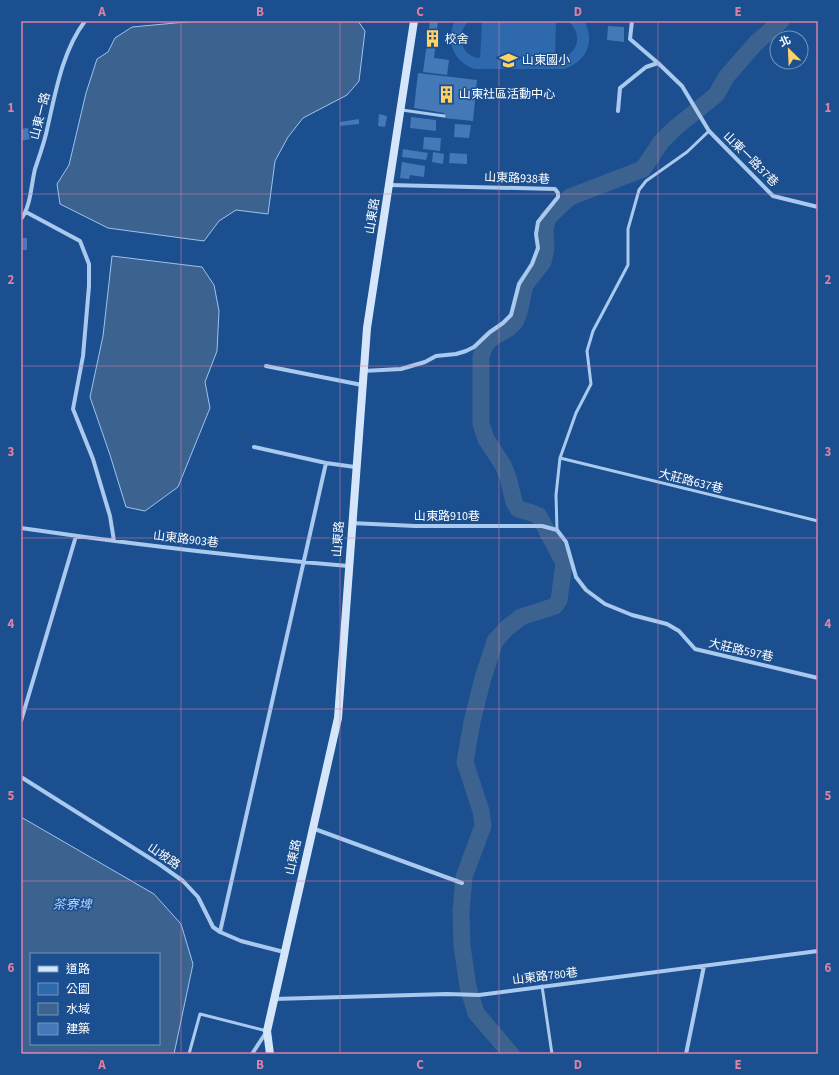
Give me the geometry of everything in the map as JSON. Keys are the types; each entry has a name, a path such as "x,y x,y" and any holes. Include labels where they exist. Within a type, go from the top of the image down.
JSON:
{"street":[{"name":"山東一路","path":"21,219 26,212 63,65 71,45 85,21"},
{"name":"山東路","path":"270,1054 266,1031 338,718 362,371 367,328 414,21"},
{"path":"632,21 630,39 658,63"},
{"path":"618,111 620,88 646,67 658,63"},
{"name":"山東一路37巷","path":"658,63 682,86 709,131 773,196 818,207"},
{"name":"山東路938巷","path":"362,371 401,369 424,362 436,356 456,354 466,351 474,347 490,332 503,323 511,315 519,284 532,264 538,248 536,234 538,222 558,197 558,193 555,189 389,184"},
{"path":"26,212 80,241 89,264 89,286 83,356 73,409 93,459 110,516 114,541"},
{"path":"266,366 362,384"},
{"path":"254,447 326,463 355,467"},
{"path":"220,932 326,463"},
{"name":"山東路910巷","path":"351,523 414,526 542,526 557,530"},
{"name":"山東路903巷","path":"21,528 114,541 348,566"},
{"name":"大莊路597巷","path":"557,530 566,542 576,578 586,590 605,604 632,615 667,624 679,631 695,649 818,678"},
{"path":"21,721 76,536"},
{"name":"山坡路","path":"21,777 159,864 183,881 198,897 213,928 241,941 285,953"},
{"path":"312,828 462,883"},
{"name":"山東路780巷","path":"274,999 447,994 479,995 818,951"},
{"path":"686,1054 704,966"},
{"path":"252,1054 266,1031"}],"lane":[{"path":"400,110 444,116"},
{"path":"557,530 556,495 560,458 576,413 591,384 587,351 593,331 628,265 628,230 639,190 646,180 687,152 709,131"},
{"name":"大莊路637巷","path":"560,458 818,521"},
{"path":"542,986 552,1054"},
{"path":"189,1054 200,1014 266,1031"}],"green space":[{"path":"455,21 469,21 462,32 461,38 464,49 473,57 480,58 482,21 556,21 555,59 563,58 569,55 576,45 576,33 568,21 584,21 589,36 589,44 587,50 578,62 564,69 474,69 461,61 453,50 451,36"}],"water":[{"path":"197,21 358,21 365,31 359,81 347,95 303,118 288,137 275,161 268,214 236,210 219,221 204,241 108,228 60,204 57,184 69,165 86,93 97,59 108,52 115,38 132,27"},
{"path":"112,256 202,267 214,285 219,311 217,351 205,382 210,408 178,487 145,511 126,507 90,397 103,336"},
{"name":"茶寮埤","path":"21,817 154,894 181,924 193,964 174,1054 21,1053"}],"building":[{"name":"校舍","path":"430,21 438,21 434,58 449,60 447,75 423,72"},
{"path":"608,26 624,27 624,42 607,40"},
{"name":"山東社區活動中心","path":"418,73 477,80 473,121 444,118 444,113 414,108"},
{"path":"379,114 387,116 385,127 378,126"},
{"path":"411,117 436,120 436,131 410,128"},
{"path":"359,119 359,124 340,126 340,122"},
{"path":"455,124 471,125 469,138 454,137"},
{"path":"28,128 30,139 21,141 21,129"},
{"path":"424,137 441,138 440,151 423,149"},
{"path":"403,149 428,153 426,160 402,157"},
{"path":"433,152 444,154 443,164 432,162"},
{"path":"450,153 467,154 467,164 449,163"},
{"path":"402,162 425,166 424,177 410,175 409,179 400,178"},
{"path":"21,238 27,238 27,250 21,250"}],"waterway":[{"path":"511,1054 476,1013 468,987 462,946 461,912 464,877 483,826 481,811 465,762 472,722 483,678 495,641 507,628 521,617 555,606 559,600 564,563 539,516 518,509 514,502 508,477 503,465 486,439 481,424 481,356 485,345 492,338 509,328 515,322 519,313 525,285 543,262 546,248 545,228 548,218 570,197 643,169 661,142 675,128 716,95 727,76 756,43 781,21"}],"place":[{"name":"校舍","path":"432,39"},
{"name":"山東國小","path":"509,60"},
{"name":"山東社區活動中心","path":"446,94"}]}
